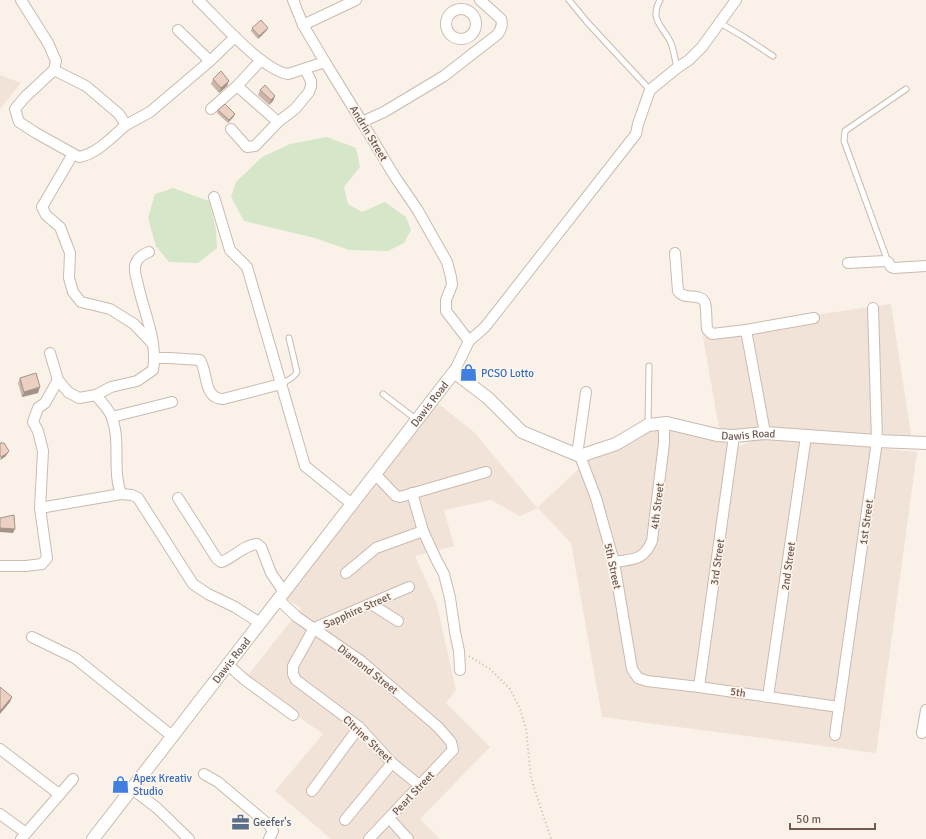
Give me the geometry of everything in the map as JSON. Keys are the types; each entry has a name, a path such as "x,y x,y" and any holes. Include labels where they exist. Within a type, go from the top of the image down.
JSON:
{"street":[{"path":"21,0 48,43 56,62 54,70 25,97 15,109 19,122 79,157 91,153 126,125 150,112 210,61 235,37"},
{"path":"198,0 235,37 261,60 282,73 288,74 325,62"},
{"name":"Andrin Street","path":"292,0 303,25 395,177 417,209 447,262 452,277 452,285 446,300 446,311 469,341"},
{"path":"303,25 356,0"},
{"path":"362,122 384,112 444,76 498,34 502,22 480,0"},
{"path":"454,372 469,341 485,327 636,134 639,120 650,90 689,60 702,47 736,0"},
{"path":"178,30 210,61"},
{"path":"470,36 478,50"},
{"path":"211,109 237,86 261,60"},
{"path":"231,129 247,147 255,146 278,122 295,109 309,92 311,81 305,69"},
{"path":"54,70 86,86 119,114 126,125"},
{"path":"237,86 278,122"},
{"path":"73,154 42,207 46,215 60,227 70,253 69,278 74,292 81,302 110,309 128,320 134,324 152,343"},
{"path":"214,197 230,250 247,267 304,466 352,504"},
{"path":"50,353 58,380 68,392 79,398 96,395 111,387 137,381 153,370 154,358 151,329 141,299 134,269 137,260 142,255 149,252"},
{"path":"675,253 678,291 683,296 701,298 704,301 706,329 712,334 746,330 814,318"},
{"path":"848,263 881,261 888,262 891,267 894,268 926,266"},
{"name":"1st Street","path":"835,735 877,442 873,308"},
{"path":"746,330 765,433"},
{"path":"154,358 200,360 203,365 206,383 213,396 218,399 281,384"},
{"name":"Dawis Road","path":"93,839 454,372 488,398 522,432 579,456 616,444 648,425 664,423 716,435 734,436 765,433 877,442 926,443"},
{"path":"0,566 34,566 42,564 46,558 40,508 43,451 38,431 33,422 38,408 45,403 58,380"},
{"path":"579,456 586,392"},
{"path":"96,395 112,417 117,446 118,486 121,494"},
{"path":"112,417 172,402"},
{"name":"4th Street","path":"614,562 637,559 647,552 652,541 664,443 664,423"},
{"name":"3rd Street","path":"698,687 734,436"},
{"name":"2nd Street","path":"768,697 806,436"},
{"name":"5th Street","path":"579,456 596,498 614,562 632,669 638,678"},
{"path":"375,474 396,496 400,497 486,472"},
{"path":"412,493 423,531 444,574 450,598 459,651 460,670"},
{"path":"40,508 121,494 132,494 138,498 193,584 208,594 235,606 260,623"},
{"name":"Diamond Street","path":"178,498 217,559 221,562 227,560 251,544 257,544 261,547 281,596 298,617 373,672 438,727 453,746"},
{"path":"346,573 376,548 423,531"},
{"name":"Sapphire Street","path":"296,680 293,674 293,666 314,628 409,587"},
{"path":"371,604 398,621"},
{"path":"32,637 75,658 172,736"},
{"path":"228,664 245,680 293,715"},
{"name":"5th","path":"638,678 646,681 839,707"},
{"name":"Citrine Street","path":"296,680 359,728 392,762 419,785"},
{"path":"922,734 926,710"},
{"path":"312,791 359,728"},
{"name":"Pearl Street","path":"370,839 453,750 453,746"},
{"path":"0,749 59,794"},
{"path":"345,820 392,762"},
{"path":"204,774 218,782 269,825 273,831 269,839"},
{"path":"0,814 24,836 72,779"},
{"path":"132,789 157,808 189,839"},
{"path":"389,818 408,839"}],"lane":[{"path":"569,0 578,13 650,90"},
{"path":"660,0 656,7 656,16 658,23 671,44 677,68"},
{"path":"720,23 773,56"},
{"path":"888,262 844,141 845,131 906,89"},
{"path":"281,384 291,379 297,372 290,338"},
{"path":"648,425 649,366"},
{"path":"383,394 417,420"}],"path":[{"path":"459,651 490,669 510,689 520,709 526,728 531,778 551,839"}],"shaded area":[{"path":"0,75 21,83 0,109"},
{"path":"891,304 912,441 777,428 720,434 702,331"},
{"path":"436,402 474,432 537,508 589,459 645,430 673,429 740,446 757,439 788,439 917,452 876,753 602,717 571,543 538,508 520,516 491,500 444,510 454,546 415,556 437,605 456,690 446,703 490,747 420,819 440,839 331,839 275,791 323,734 245,679 301,608 285,598"}],"green space":[{"path":"327,137 356,148 360,167 344,187 348,204 362,212 385,202 406,217 411,230 404,243 388,251 349,250 315,238 244,221 231,197 236,182 262,157 290,144"},
{"path":"173,188 209,201 216,229 217,248 198,263 169,262 156,246 148,218 155,194"}],"building":[{"path":"261,20 268,28 259,36 252,28"},
{"path":"221,71 229,81 221,88 213,79"},
{"path":"265,85 275,96 271,100 260,90"},
{"path":"225,104 235,114 229,120 218,110"},
{"path":"36,373 40,387 24,392 20,378"},
{"path":"0,443 4,443 9,451 1,457 0,455"},
{"path":"14,515 15,529 0,528 0,518"},
{"path":"0,687 12,697 0,711"}],"place":[{"name":"PCSO Lotto","path":"468,373"},
{"name":"Apex Kreativ Studio","path":"120,784"},
{"name":"Geefer's","path":"240,822"}]}
